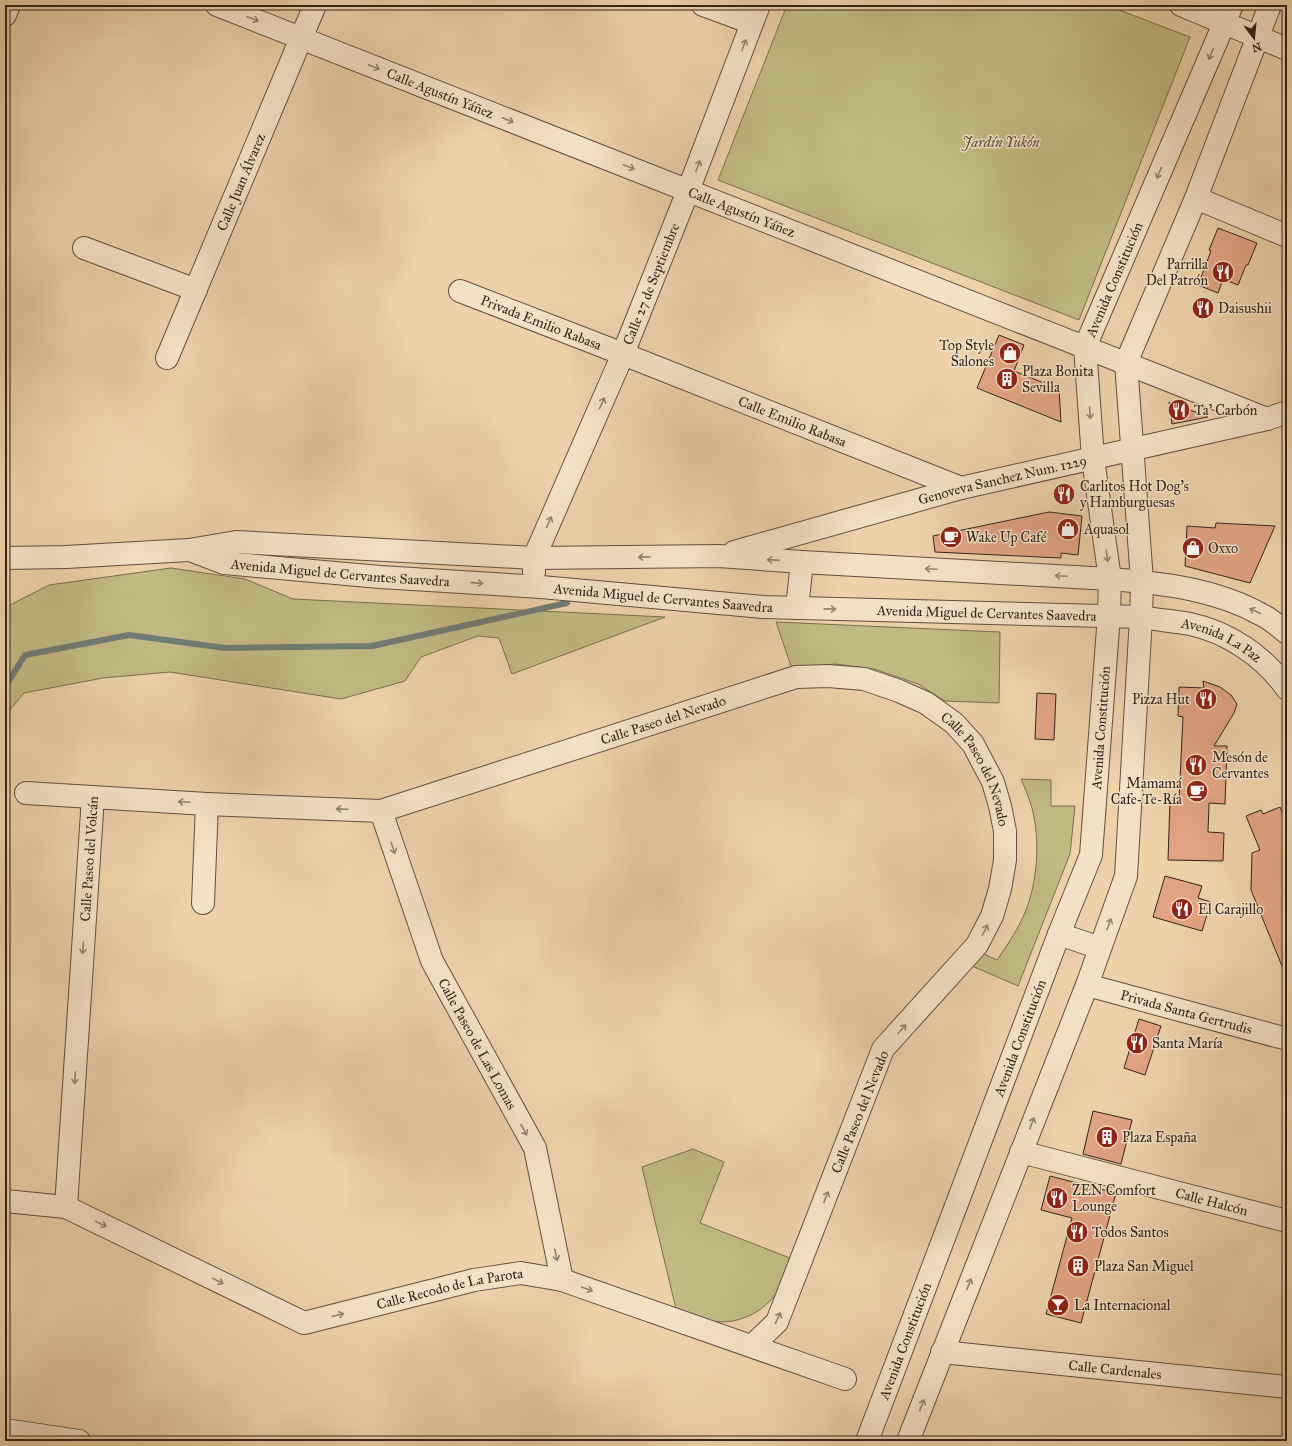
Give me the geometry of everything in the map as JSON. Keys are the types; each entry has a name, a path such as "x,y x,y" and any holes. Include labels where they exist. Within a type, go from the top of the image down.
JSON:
{"street":[{"path":"5,15 9,5"},
{"name":"Calle Agustín Yáñez","path":"217,5 1084,347 1277,416"},
{"name":"Calle Juan Álvarez","path":"167,358 315,5"},
{"path":"703,5 755,14"},
{"path":"1181,5 1228,14 1258,36 1287,48"},
{"path":"908,1441 1087,985 1126,876 1142,581 1126,363 1196,198 1270,5"},
{"name":"Calle 27 de Septiembre","path":"534,558 623,354 688,191 755,14"},
{"name":"Avenida Constitución","path":"867,1441 1059,934 1091,855 1109,615 1110,579 1093,459 1084,347 1228,14"},
{"path":"1196,198 1287,236"},
{"path":"84,248 196,290"},
{"name":"Privada Emilio Rabasa","path":"460,291 623,354"},
{"name":"Calle Emilio Rabasa","path":"623,354 961,488"},
{"name":"Genoveva Sanchez Num. 1229","path":"719,556 961,488 1277,416"},
{"name":"Avenida Miguel de Cervantes Saavedra","path":"5,558 66,557 189,550 236,542 534,558 719,556 1142,581"},
{"name":"Avenida Miguel de Cervantes Saavedra","path":"189,550 224,563 380,577 534,586 763,607 1141,617"},
{"name":"Avenida Miguel de Cervantes Saavedra","path":"5,572 66,557"},
{"path":"534,558 534,586"},
{"path":"797,608 802,562"},
{"path":"1142,581 1189,588 1235,602 1264,615 1287,633"},
{"name":"Avenida La Paz","path":"1141,617 1191,624 1222,635 1252,652 1277,674 1287,689"},
{"name":"Calle Paseo del Nevado","path":"381,811 796,677 828,676 864,680 899,691 926,703 954,722 973,744 993,782 1005,831 1005,860 1000,889 992,916 977,945 883,1049 777,1322 752,1346"},
{"path":"26,793 94,797"},
{"name":"Calle Paseo del Volcán","path":"66,1207 94,797 207,804 381,811"},
{"path":"203,903 207,804"},
{"name":"Calle Paseo de Las Lomas","path":"381,811 432,961 535,1148 562,1280"},
{"path":"1059,934 1100,948"},
{"name":"Privada Santa Gertrudis","path":"1087,985 1287,1039"},
{"name":"Calle Halcón","path":"1021,1152 1287,1221"},
{"path":"5,1201 66,1207"},
{"name":"Calle Recodo de La Parota","path":"66,1207 304,1323 474,1280 521,1273 562,1280 845,1379"},
{"name":"Calle Cardenales","path":"942,1352 1287,1388"},
{"path":"5,1430 48,1439 80,1441"}],"green space":[{"name":"Jardín Yukón","path":"787,5 1106,5 1190,37 1079,320 718,180"},
{"path":"171,568 245,579 293,599 665,617 512,674 499,638 478,636 421,657 405,681 341,699 170,672 103,678 24,693 9,711 5,760 5,613 10,605 49,585"},
{"path":"776,622 1000,632 999,703 945,701 918,684 874,669 835,664 792,669"},
{"path":"1021,779 1051,780 1051,806 1075,806 1070,854 1018,986 972,966 982,953 997,960 1020,923 1030,898 1035,872 1037,846 1035,820"},
{"path":"693,1149 724,1162 700,1223 790,1258 785,1278 770,1301 752,1314 732,1321 711,1321 698,1318 676,1309 642,1167"}],"building":[{"path":"1218,228 1257,243 1238,285 1223,279 1218,293 1198,285 1211,251 1209,250"},
{"name":"Plaza Bonita Sevilla","path":"999,335 1024,345 1014,371 1059,389 1061,422 977,388"},
{"name":"Ta' Carbón","path":"1169,402 1208,417 1172,424"},
{"path":"1049,512 1082,516 1078,555 1061,553 1061,558 935,552 933,536"},
{"path":"1216,523 1275,526 1250,583 1185,566 1187,526 1215,528"},
{"path":"1203,681 1220,687 1231,695 1237,704 1234,713 1214,746 1227,746 1225,804 1209,803 1208,832 1224,833 1223,861 1168,860 1170,801 1179,801 1183,717 1178,716 1179,687 1204,688"},
{"path":"1037,693 1056,694 1054,740 1035,739"},
{"path":"1280,807 1287,824 1286,976 1251,890 1252,853 1260,850 1246,816 1261,810 1263,814"},
{"name":"El Carajillo","path":"1165,876 1202,886 1198,898 1211,902 1202,931 1153,917"},
{"path":"1139,1019 1161,1026 1145,1075 1124,1068"},
{"name":"Plaza España","path":"1093,1111 1132,1120 1121,1164 1083,1154"},
{"name":"Plaza San Miguel","path":"1050,1176 1116,1193 1081,1323 1046,1314 1072,1218 1041,1210"}],"waterway":[{"path":"5,687 25,655 129,635 225,648 372,646 567,603"}],"place":[{"name":"Parrilla Del Patrón","path":"1223,272"},
{"name":"Daisushii","path":"1203,308"},
{"name":"Top Style Salones","path":"1010,353"},
{"name":"Plaza Bonita Sevilla","path":"1007,379"},
{"name":"Ta' Carbón","path":"1179,410"},
{"name":"Carlitos Hot Dog's y Hamburguesas","path":"1064,494"},
{"name":"Aquasol","path":"1068,529"},
{"name":"Wake Up Café","path":"951,537"},
{"name":"Oxxo","path":"1193,548"},
{"name":"Pizza Hut","path":"1206,699"},
{"name":"Mesón de Cervantes","path":"1196,765"},
{"name":"Mamamá Cafe-Te-Ría","path":"1197,791"},
{"name":"El Carajillo","path":"1182,909"},
{"name":"Santa María","path":"1137,1043"},
{"name":"Plaza España","path":"1107,1137"},
{"name":"ZEN Comfort Lounge","path":"1057,1198"},
{"name":"Todos Santos","path":"1077,1232"},
{"name":"Plaza San Miguel","path":"1078,1266"},
{"name":"La Internacional","path":"1058,1305"}]}
